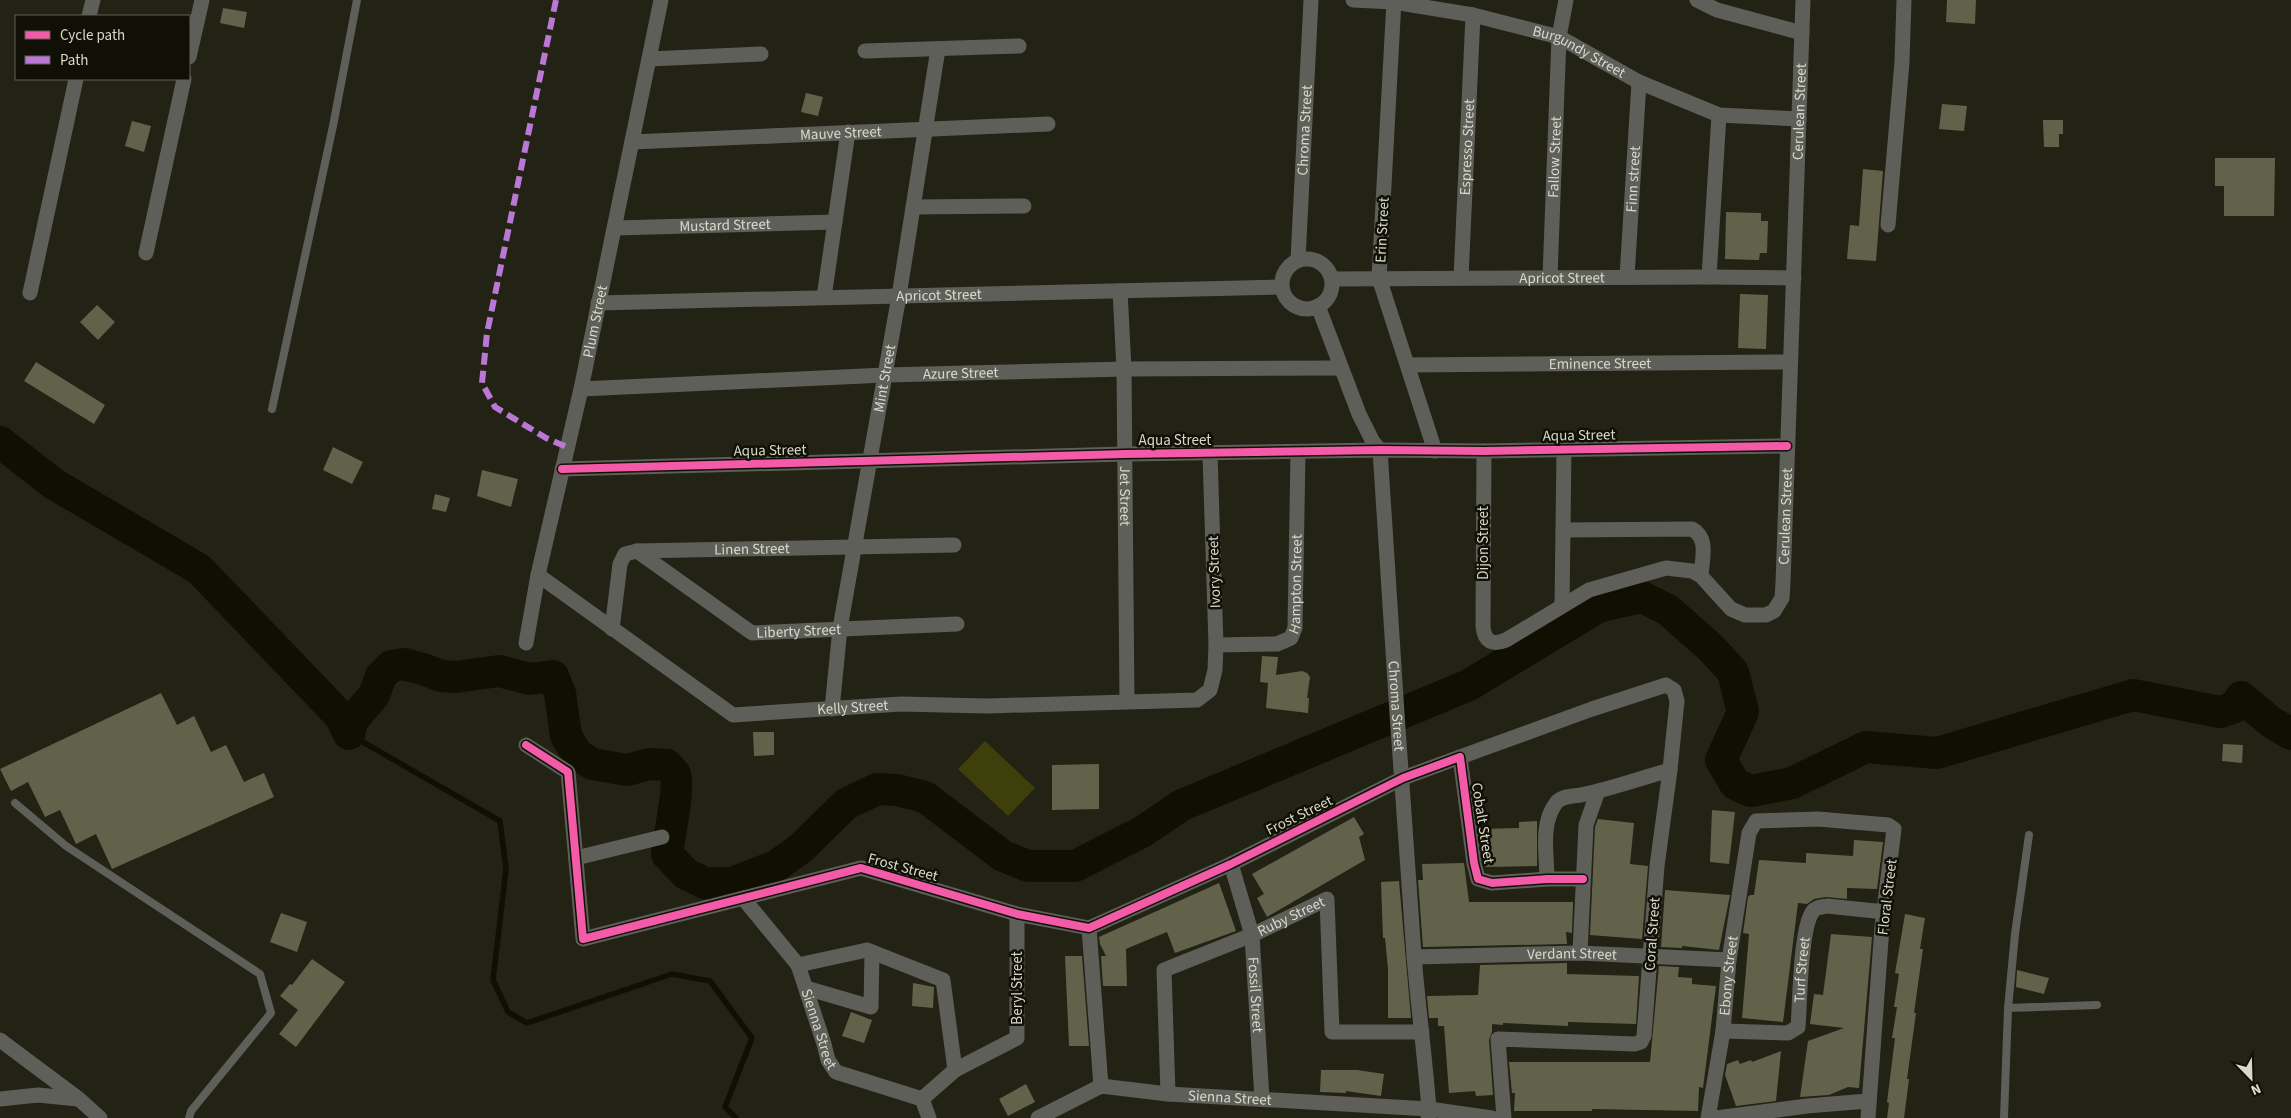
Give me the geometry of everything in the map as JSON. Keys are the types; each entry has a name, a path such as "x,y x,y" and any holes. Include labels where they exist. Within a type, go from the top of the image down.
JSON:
{"street":[{"path":"89,15 93,0"},
{"path":"190,53 202,0"},
{"name":"Plum Street","path":"526,643 538,576 581,389 661,0"},
{"name":"Chroma Street","path":"1298,260 1311,0"},
{"name":"Burgundy Street","path":"1353,0 1394,1 1473,15 1559,37 1639,82 1719,114 1799,119"},
{"name":"Fallow Street","path":"1550,277 1559,37 1566,0"},
{"path":"1697,0 1718,5 1802,33"},
{"name":"Cerulean Street","path":"1701,576 1731,609 1739,614 1766,615 1779,606 1782,598 1803,0"},
{"path":"1888,225 1902,62 1904,0"},
{"name":"Erin Street","path":"1394,1 1379,278 1409,365 1435,451"},
{"name":"Espresso Street","path":"1461,278 1473,15"},
{"path":"865,52 1019,46"},
{"name":"Mint Street","path":"832,709 840,628 856,547 899,296 938,49"},
{"path":"649,59 762,54"},
{"path":"30,293 76,80"},
{"path":"146,254 184,80"},
{"name":"Finn street","path":"1626,277 1639,82"},
{"path":"1709,277 1719,114"},
{"name":"Mauve Street","path":"632,142 1048,124"},
{"path":"824,297 848,132"},
{"path":"913,207 1024,206"},
{"name":"Mustard Street","path":"615,228 835,222"},
{"path":"1309,258 1317,261 1324,265 1332,279 1330,294 1318,306 1301,309 1286,299 1281,287 1283,275 1288,267 1298,260 1309,258"},
{"name":"Apricot Street","path":"1332,279 1550,277 1794,278"},
{"name":"Apricot Street","path":"598,303 1281,287"},
{"name":"Jet Street","path":"1120,291 1124,369 1127,701"},
{"path":"1318,306 1366,429 1380,450"},
{"name":"Eminence Street","path":"1409,365 1790,362"},
{"name":"Azure Street","path":"581,389 885,375 1124,369 1341,368"},
{"name":"Aqua Street","path":"562,469 1125,454 1787,446"},
{"path":"1562,606 1564,449"},
{"name":"Chroma Street","path":"1380,450 1394,698 1403,778 1414,957 1428,1114"},
{"name":"Dijon Street","path":"1484,451 1484,635 1492,643 1500,642 1562,606"},
{"name":"Hampton Street","path":"1216,644 1277,644 1291,638 1295,628 1298,452"},
{"name":"Ivory Street","path":"1210,454 1216,644 1214,675 1210,690"},
{"path":"1562,606 1589,590 1605,584 1666,568 1692,572 1701,576 1704,547 1699,532 1692,528 1563,530"},
{"name":"Linen Street","path":"637,551 954,545"},
{"path":"612,629 620,564 625,554 637,551"},
{"name":"Liberty Street","path":"637,551 752,633 957,624"},
{"name":"Kelly Street","path":"538,576 733,715 901,704 987,706 1196,700 1210,690"},
{"name":"Coral Street","path":"1460,757 1592,709 1666,686 1674,690 1677,701 1657,866 1644,1036 1641,1042 1635,1044 1498,1039 1504,1118"},
{"name":"Frost Street","path":"526,745 568,772 583,939 861,868 1017,914 1089,928 1231,864 1403,778"},
{"path":"1403,778 1460,757"},
{"name":"Cobalt Street","path":"1460,757 1478,879 1492,883 1547,879 1583,879"},
{"path":"1547,879 1546,833 1548,819 1557,802 1568,796 1598,791 1670,770"},
{"path":"1580,953 1586,825 1598,791"},
{"name":"Floral Street","path":"1749,833 1756,822 1818,819 1888,825 1894,829 1895,836 1886,912 1882,927 1868,1118"},
{"name":"Ebony Street","path":"1708,1118 1723,1031 1729,960 1749,833"},
{"path":"576,858 662,837"},
{"name":"Fossil Street","path":"1231,864 1252,935 1262,1099"},
{"path":"742,898 798,965 867,950 943,980 955,1070"},
{"name":"Ruby Street","path":"1168,1094 1164,970 1252,935 1327,899 1332,1032 1422,1032"},
{"name":"Turf Street","path":"1723,1031 1788,1033 1798,1027 1805,930 1813,910 1827,906 1886,912"},
{"name":"Beryl Street","path":"922,1099 955,1070 1017,1038 1017,914"},
{"path":"1038,1118 1101,1086 1089,928"},
{"path":"806,988 871,1007 872,952"},
{"name":"Verdant Street","path":"1414,957 1580,953 1729,960"},
{"name":"Sienna Street","path":"798,965 828,1060 836,1072 922,1099"},
{"path":"0,1040 79,1099 100,1118"},
{"name":"Sienna Street","path":"1101,1086 1168,1094 1262,1099 1492,1118"},
{"path":"0,1099 38,1095 79,1099"},
{"path":"922,1099 929,1118"},
{"path":"1716,1118 1807,1106 1868,1101"}],"lane":[{"path":"272,409 333,126 357,0"},
{"path":"15,803 66,846 260,974 271,1013 191,1111 189,1118"},
{"path":"2004,1118 2008,1008 2015,934 2029,835"},
{"path":"2008,1008 2097,1005"}],"shaded area":[{"path":"985,741 1035,788 1008,816 958,769"}],"building":[{"path":"1947,0 1976,0 1975,24 1946,22"},
{"path":"223,8 247,12 244,28 220,23"},
{"path":"806,93 823,97 818,116 801,112"},
{"path":"1942,104 1967,106 1964,131 1939,129"},
{"path":"2043,120 2063,120 2063,134 2059,134 2059,147 2044,147"},
{"path":"132,121 151,126 144,152 125,146"},
{"path":"2215,158 2275,158 2274,216 2224,216 2224,186 2215,186"},
{"path":"1863,169 1883,171 1876,261 1847,259 1850,225 1859,226"},
{"path":"1726,212 1761,213 1761,221 1768,221 1767,253 1760,253 1759,260 1725,259"},
{"path":"1740,294 1768,295 1766,349 1738,348"},
{"path":"97,305 115,322 98,340 80,322"},
{"path":"36,362 105,405 94,424 24,381"},
{"path":"333,447 363,462 352,484 323,470"},
{"path":"482,470 518,479 511,507 477,496"},
{"path":"435,494 450,498 446,512 432,509"},
{"path":"1262,656 1278,657 1276,675 1302,671 1307,673 1310,677 1307,698 1309,698 1308,713 1266,708 1268,683 1260,682"},
{"path":"161,693 177,725 194,716 211,752 226,745 244,782 264,773 274,797 112,869 96,834 76,844 60,810 45,817 28,782 11,791 0,769"},
{"path":"753,732 774,732 774,755 754,756"},
{"path":"2223,744 2243,745 2242,763 2222,761"},
{"path":"1099,764 1099,809 1052,810 1052,765"},
{"path":"1712,810 1735,812 1729,864 1710,862"},
{"path":"1354,817 1364,834 1359,837 1365,860 1267,917 1257,898 1264,894 1252,874"},
{"path":"1598,819 1634,823 1630,864 1648,866 1642,939 1590,935 1595,827"},
{"path":"1537,821 1537,866 1485,867 1479,829 1519,828 1519,822"},
{"path":"1854,840 1883,842 1877,889 1847,888 1847,899 1826,897 1814,899 1807,904 1798,903 1783,1022 1742,1018 1749,934 1743,933 1748,897 1754,895 1759,860 1806,863 1806,853 1853,856"},
{"path":"1464,863 1469,902 1573,902 1572,933 1566,932 1567,944 1423,947 1418,880 1423,880 1422,864"},
{"path":"1399,881 1411,1018 1388,1018 1388,969 1385,938 1383,938 1381,882"},
{"path":"1219,883 1236,931 1175,953 1167,932 1140,943 1126,949 1127,986 1103,986 1101,956 1106,956 1099,937"},
{"path":"1665,890 1730,895 1719,950 1682,946 1682,948 1661,947"},
{"path":"281,913 307,922 297,952 270,942"},
{"path":"1905,914 1925,918 1920,949 1923,949 1914,1013 1916,1013 1904,1118 1887,1118 1889,1103 1887,1102 1895,1038 1892,1038 1897,1007 1894,1007 1899,974 1895,973"},
{"path":"1831,934 1872,937 1859,1088 1848,1087 1829,1095 1800,1097 1808,1041 1844,1028 1810,1024 1814,994 1823,995"},
{"path":"1065,956 1082,956 1089,1046 1069,1046"},
{"path":"312,959 345,982 296,1047 279,1034 298,1010 280,996 290,984 292,985"},
{"path":"1567,963 1567,974 1639,976 1636,1024 1568,1022 1568,1026 1492,1024 1489,1040 1493,1095 1476,1096 1475,1091 1449,1093 1444,1026 1438,1026 1438,1018 1429,1018 1427,996 1478,995 1480,965"},
{"path":"1659,966 1679,967 1678,977 1692,978 1692,984 1716,986 1703,1088 1699,1087 1698,1111 1592,1109 1592,1111 1514,1111 1515,1093 1512,1093 1509,1062 1650,1062"},
{"path":"2017,970 2049,978 2044,994 2016,987"},
{"path":"913,983 934,987 933,1008 912,1006"},
{"path":"851,1012 872,1020 864,1043 842,1036"},
{"path":"1781,1051 1776,1101 1736,1106 1725,1075 1727,1064 1738,1060 1740,1064 1751,1060 1752,1062"},
{"path":"1321,1070 1357,1070 1384,1074 1381,1096 1346,1091 1346,1093 1320,1092"},
{"path":"1026,1084 1035,1102 1008,1116 999,1099"}],"waterway":[{"path":"0,442 54,484 199,569 340,716 349,734"},
{"path":"349,734 352,721 374,695 381,676 391,666 404,664 441,676 456,677 499,671 530,679 553,676 560,693 566,736 577,754 592,764 627,770 650,764 667,765 675,774 675,800 667,854 686,874 705,883 732,883 776,866 800,849 846,804 877,789 897,790 925,797 1003,856 1028,866 1075,866 1142,832 1182,805 1469,685 1598,607 1642,597 1668,610 1711,648 1733,672 1743,712 1721,760 1735,784 1751,791 1792,783 1866,747 1937,753 2133,695 2220,712 2235,707 2241,697 2271,722 2291,734"},
{"path":"349,734 500,821 506,869 493,980 508,1012 527,1023 672,974 710,981 752,1038 725,1107 736,1118"}],"marked path":[{"path":"556,0 487,333 482,383 495,407 546,438 567,447"}],"cycle path":[{"path":"562,469 1125,454 1787,446"},
{"path":"526,745 568,772 583,939 861,868 1017,914 1089,928 1231,864 1403,778 1460,757 1474,863 1478,879 1492,883 1547,879 1583,879"}]}
